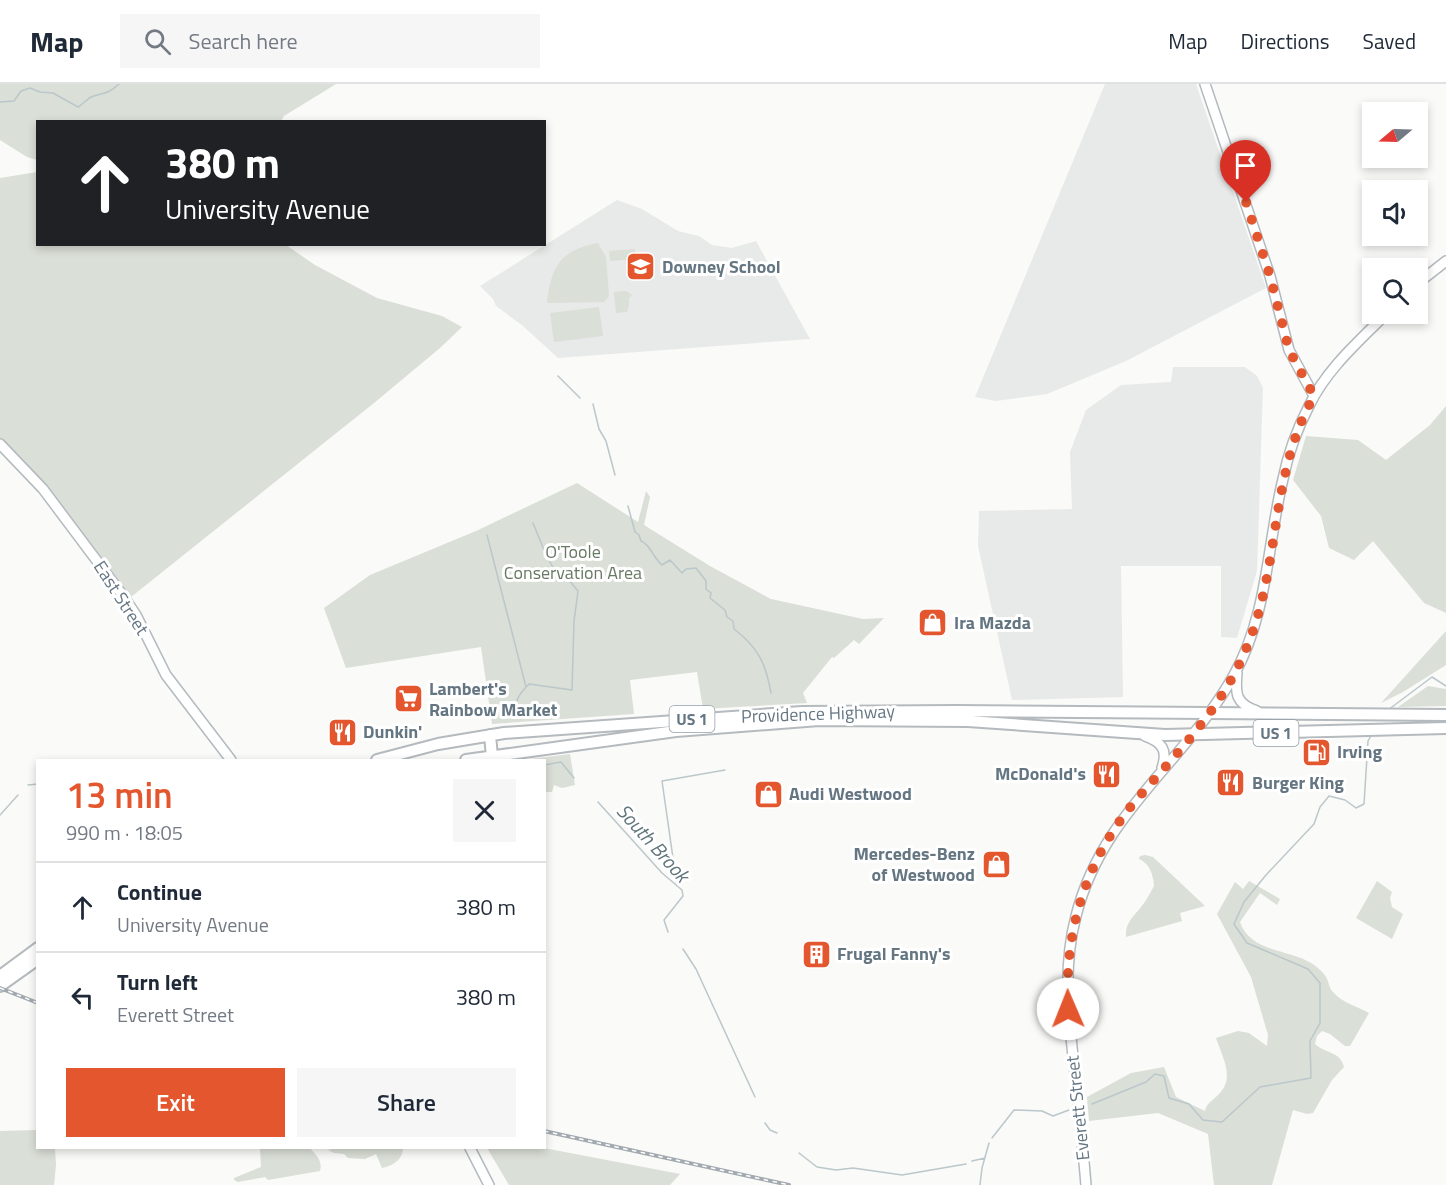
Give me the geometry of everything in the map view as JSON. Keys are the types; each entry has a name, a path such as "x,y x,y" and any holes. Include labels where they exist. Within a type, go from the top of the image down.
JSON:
{"main road":[{"path":"1204,84 1270,276 1289,350 1314,396"},
{"path":"1428,275 1446,261"},
{"path":"1268,715 1248,708 1240,702 1236,688 1238,668 1264,593 1286,464 1314,396 1340,361 1376,324"},
{"name":"East Street","path":"0,444 43,489 124,597 136,615 166,675 230,759"},
{"name":"Everett Street","path":"1086,1185 1068,1009 1067,967 1072,931 1082,894 1103,848 1129,810 1193,735 1238,668"},
{"name":"Providence Highway","path":"381,759 438,744 490,735 560,728 791,713 1010,711 1209,714"},
{"name":"US 1","path":"1209,714 1446,715"},
{"name":"Providence Highway","path":"475,759 652,734 764,723 885,719 1012,723 1134,733"},
{"name":"US 1","path":"1134,733 1193,735 1446,728"},
{"path":"1134,733 1157,741 1164,747 1165,759 1159,775"},
{"path":"490,735 492,757"},
{"path":"0,976 36,949"},
{"path":"0,986 36,960"},
{"path":"471,1149 489,1185"}],"shaded area":[{"path":"1105,84 1196,84 1266,288 1126,361 1047,394 996,401 975,397"},
{"name":"Downey School","path":"617,200 642,209 678,231 699,236 712,245 732,248 756,241 810,339 558,358 523,326 496,306 493,299 480,286"},
{"path":"1173,367 1245,367 1257,376 1263,388 1257,571 1237,638 1221,637 1221,566 1121,566 1123,697 1012,700 978,546 979,511 1072,509 1070,452 1086,410 1121,385 1171,382"}],"green space":[{"path":"0,84 336,84 284,116 282,120 36,120 36,160 27,157 0,140"},
{"path":"36,172 36,246 287,246 315,265 377,298 442,316 462,327 374,403 131,597 58,500 0,440 0,178"},
{"path":"598,243 606,257 609,296 604,302 547,303 551,279 560,262 575,250"},
{"path":"635,249 636,259 610,261 609,251"},
{"path":"626,291 632,295 629,298 627,312 616,313 614,292"},
{"path":"599,307 603,336 554,342 550,313"},
{"path":"1446,406 1446,613 1424,603 1373,541 1354,560 1329,548 1321,516 1293,480 1306,436 1358,440 1386,460 1430,425"},
{"name":"O'Toole Conservation Area","path":"577,483 638,522 646,491 650,497 644,525 710,566 771,599 863,619 884,618 859,644 854,640 834,658 832,657 803,693 807,703 703,709 697,672 630,680 634,714 492,724 481,647 346,668 324,608 370,575 476,531"},
{"path":"1446,631 1446,665 1381,703"},
{"path":"1428,686 1446,689 1446,706 1398,707"},
{"path":"570,754 575,785 562,788 554,785 552,792 546,792 546,759 531,759"},
{"path":"1140,856 1153,857 1205,906 1180,913 1182,921 1126,937 1128,924 1154,886 1150,870 1139,859"},
{"path":"1249,881 1280,899 1277,905 1260,893 1240,922 1245,932 1261,944 1313,964 1324,974 1336,996 1369,1013 1350,1046 1345,1046 1330,1034 1322,1031 1317,1036 1315,1044 1336,1055 1344,1067 1332,1080 1313,1113 1307,1114 1293,1110 1272,1185 1214,1185 1208,1134 1158,1113 1089,1121 1087,1097 1131,1073 1164,1067 1176,1097 1205,1111 1208,1104 1226,1083 1226,1068 1216,1038 1238,1031 1249,1033 1267,1046 1268,1035 1251,977 1217,914 1235,882 1243,889"},
{"path":"1377,881 1392,892 1390,898 1392,907 1403,914 1392,939 1356,918"},
{"path":"36,1130 36,1149 55,1149 54,1185 0,1185 0,1131"},
{"path":"546,1148 680,1174 670,1185 509,1185 488,1149"},
{"path":"260,1149 311,1149 320,1161 321,1167 320,1171 268,1180 265,1177 238,1182 234,1180 234,1178 261,1167"},
{"path":"403,1149 397,1161 382,1168 376,1154 365,1159 348,1158 344,1154 328,1150"}],"waterway":[{"path":"0,102 14,101 21,91 30,88 53,93 78,107 91,97 108,92 119,84"},
{"path":"558,376 580,398"},
{"path":"593,404 615,475"},
{"path":"628,506 635,532 662,565 670,560 682,573 686,569 696,568 706,581 706,589 711,593 710,598 725,610 727,617 733,621 734,629 760,657 771,693"},
{"path":"517,717 518,699 529,684 572,690 574,621 578,591 563,573 555,571 533,523"},
{"path":"487,535 526,687"},
{"path":"1388,710 1432,677 1446,686"},
{"path":"1092,1104 1146,1082 1155,1074 1164,1076 1169,1098 1189,1104 1203,1120 1222,1122 1260,1087 1311,1078 1310,1041 1320,1023 1320,983 1308,969 1247,943 1234,924 1244,902 1314,824 1320,807 1329,796 1345,800 1356,808 1364,804 1368,741 1372,734"},
{"name":"South Brook","path":"546,765 561,762 574,778"},
{"path":"677,886 662,781 725,770"},
{"name":"South Brook","path":"28,785 36,784"},
{"name":"South Brook","path":"0,815 18,795"},
{"name":"South Brook","path":"598,802 662,873 682,890 683,896 664,920 668,932"},
{"name":"South Brook","path":"683,949 696,969 755,1097"},
{"path":"992,1138 1014,1110 1042,1111 1053,1116 1069,1110"},
{"name":"South Brook","path":"765,1123 770,1130 777,1133"},
{"path":"980,1185 989,1143"},
{"name":"South Brook","path":"799,1153 817,1167 836,1170 853,1168 902,1175 966,1164"},
{"name":"South Brook","path":"972,1161 985,1158"}],"railway":[{"path":"0,988 36,1002"},
{"path":"546,1131 789,1185"}],"place":[{"name":"Downey School","path":"641,267"},
{"name":"Ira Mazda","path":"933,623"},
{"name":"Lambert's Rainbow Market","path":"408,699"},
{"name":"Dunkin'","path":"342,732"},
{"name":"Irving","path":"1316,752"},
{"name":"McDonald's","path":"1107,774"},
{"name":"Burger King","path":"1231,783"},
{"name":"Audi Westwood","path":"768,794"},
{"name":"Mercedes-Benz of Westwood","path":"996,864"},
{"name":"Frugal Fanny's","path":"816,954"}],"route":[{"path":"1068,1009 1067,967 1072,931 1082,894 1097,859 1129,810 1213,709 1235,674 1247,648 1264,593 1286,464 1314,396 1289,350 1270,276 1246,202"}]}
